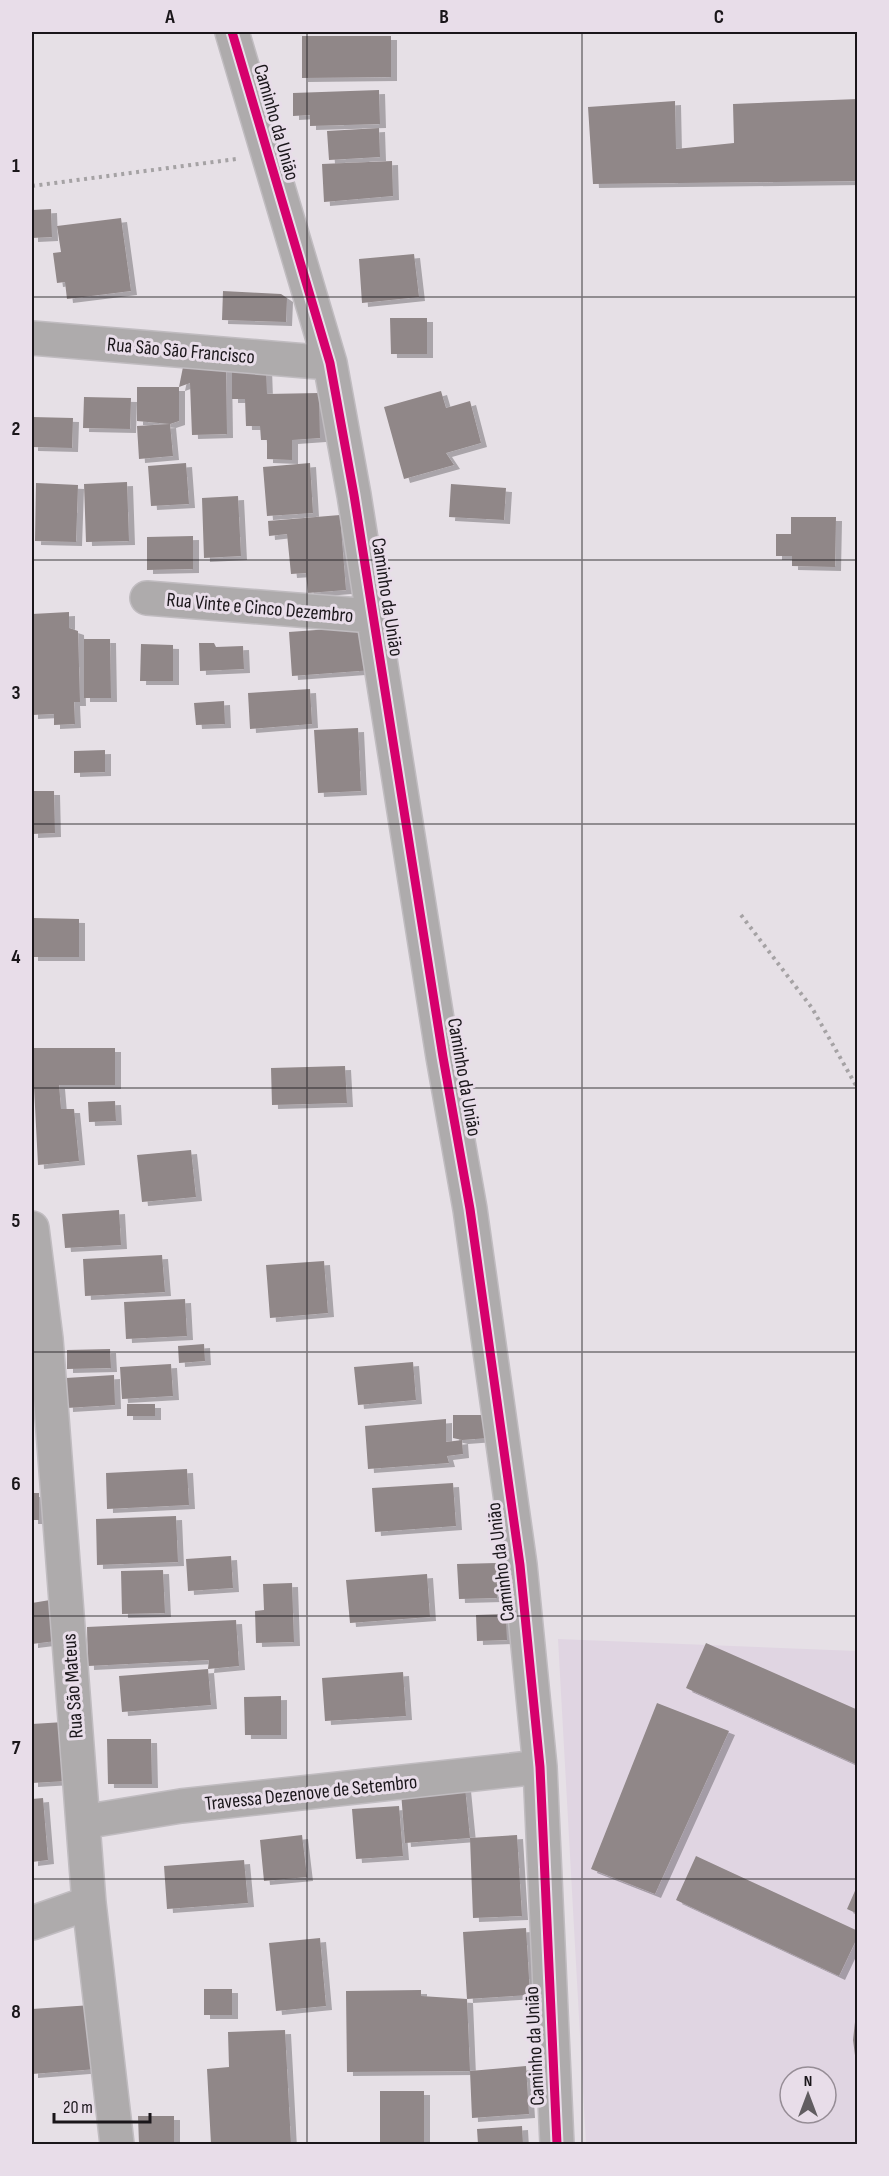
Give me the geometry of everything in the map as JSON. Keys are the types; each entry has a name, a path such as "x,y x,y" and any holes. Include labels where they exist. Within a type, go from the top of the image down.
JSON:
{"street":[{"name":"Caminho da União","path":"232,32 330,363 354,495 470,1209 520,1565 540,1767 557,2145"},
{"name":"Rua São São Francisco","path":"32,338 330,363"},
{"name":"Rua Vinte e Cinco Dezembro","path":"147,598 372,616"},
{"name":"Rua São Mateus","path":"32,1228 46,1339 89,1903 117,2145"},
{"name":"Travessa Dezenove de Setembro","path":"83,1822 181,1806 540,1767"},
{"path":"32,1923 89,1903"}],"path":[{"path":"32,186 268,155"},
{"path":"741,915 812,1008 858,1089"}],"shaded area":[{"path":"558,1639 857,1651 857,2144 586,2144"}],"building":[{"path":"302,36 391,36 391,77 302,78"},
{"path":"379,90 380,124 310,126 310,115 293,116 293,93"},
{"path":"858,99 858,181 593,184 588,107 675,101 676,149 734,143 733,104"},
{"path":"379,128 380,157 329,160 327,131"},
{"path":"392,161 393,196 324,202 322,164"},
{"path":"51,209 52,237 32,238 32,210"},
{"path":"121,218 131,291 67,299 65,282 57,283 53,253 61,252 57,226"},
{"path":"414,254 419,297 362,303 359,259"},
{"path":"223,291 281,294 287,298 286,322 222,320"},
{"path":"390,318 427,318 427,354 391,354"},
{"path":"226,366 227,434 192,435 190,383 179,387 183,367"},
{"path":"266,366 267,394 319,393 320,438 292,440 292,460 267,459 267,440 261,440 260,426 246,426 245,399 232,399 232,367"},
{"path":"137,387 179,387 179,421 170,424 137,421"},
{"path":"441,391 446,408 470,401 481,443 446,453 454,465 404,479 384,407"},
{"path":"84,397 131,398 130,429 83,428"},
{"path":"32,417 73,418 72,448 32,447"},
{"path":"170,424 173,456 139,459 137,426"},
{"path":"186,463 189,504 151,506 148,466"},
{"path":"310,463 313,513 267,516 263,467"},
{"path":"127,482 129,541 86,542 84,484"},
{"path":"36,483 78,485 76,542 35,541"},
{"path":"451,484 506,488 504,520 449,517"},
{"path":"238,496 241,556 204,558 202,498"},
{"path":"340,515 346,590 308,593 306,573 291,574 287,534 269,536 268,521"},
{"path":"791,517 836,517 835,567 792,566 792,556 776,556 776,534 791,534"},
{"path":"193,536 193,569 147,570 147,537"},
{"path":"69,612 69,628 78,631 80,702 74,702 75,724 54,725 54,714 32,715 32,614"},
{"path":"370,626 373,670 292,676 289,632"},
{"path":"84,639 110,639 111,698 84,698"},
{"path":"199,643 214,643 216,647 243,646 244,669 200,671"},
{"path":"141,644 173,645 173,681 140,681"},
{"path":"310,689 312,724 250,729 248,693"},
{"path":"224,701 225,724 196,725 194,703"},
{"path":"358,728 361,791 318,793 314,730"},
{"path":"105,750 105,772 74,773 74,751"},
{"path":"32,791 54,791 55,833 32,834"},
{"path":"32,918 79,919 79,957 32,957"},
{"path":"32,1048 115,1048 115,1085 59,1085 61,1109 74,1109 79,1161 38,1165"},
{"path":"345,1066 347,1103 272,1105 271,1068"},
{"path":"115,1101 116,1121 89,1122 88,1102"},
{"path":"191,1150 196,1197 142,1202 137,1155"},
{"path":"119,1210 121,1245 65,1248 62,1214"},
{"path":"162,1255 165,1292 85,1296 83,1259"},
{"path":"324,1261 328,1313 270,1318 266,1265"},
{"path":"185,1299 187,1336 126,1339 124,1302"},
{"path":"204,1344 205,1361 179,1363 178,1346"},
{"path":"110,1349 111,1368 67,1369 67,1350"},
{"path":"413,1362 416,1400 358,1405 354,1367"},
{"path":"171,1364 173,1396 122,1399 120,1367"},
{"path":"114,1375 115,1405 67,1408 66,1378"},
{"path":"127,1404 155,1404 155,1416 127,1416"},
{"path":"453,1415 489,1415 489,1438 462,1440 453,1438"},
{"path":"446,1419 446,1442 462,1440 463,1454 447,1456 449,1463 368,1469 365,1426"},
{"path":"187,1469 189,1505 107,1509 106,1473"},
{"path":"453,1483 456,1526 375,1532 372,1488"},
{"path":"32,1493 39,1493 39,1520 32,1520"},
{"path":"176,1516 178,1562 97,1565 96,1519"},
{"path":"231,1556 233,1588 188,1591 186,1559"},
{"path":"497,1563 497,1598 459,1599 457,1564"},
{"path":"163,1570 165,1613 122,1614 121,1571"},
{"path":"427,1574 430,1617 350,1623 346,1580"},
{"path":"292,1583 294,1642 256,1643 255,1611 264,1610 263,1584"},
{"path":"50,1600 56,1641 32,1644 32,1603"},
{"path":"506,1614 507,1640 477,1641 476,1615"},
{"path":"236,1620 239,1666 208,1669 209,1660 88,1666 87,1627"},
{"path":"706,1643 858,1710 858,1765 686,1688"},
{"path":"208,1669 211,1705 122,1712 119,1676"},
{"path":"403,1672 406,1716 325,1721 322,1678"},
{"path":"281,1696 281,1735 245,1735 244,1697"},
{"path":"657,1703 729,1731 655,1894 591,1869"},
{"path":"64,1722 67,1781 32,1783 32,1724"},
{"path":"107,1739 151,1739 152,1784 108,1784"},
{"path":"465,1787 470,1838 405,1843 401,1792"},
{"path":"43,1798 48,1860 32,1862 32,1799"},
{"path":"399,1806 403,1856 356,1859 352,1809"},
{"path":"302,1835 307,1877 264,1881 260,1840"},
{"path":"517,1835 522,1916 473,1918 470,1838"},
{"path":"696,1856 858,1931 858,1936 839,1976 676,1900"},
{"path":"244,1860 248,1903 167,1909 164,1866"},
{"path":"858,1884 858,1914 847,1909"},
{"path":"526,1928 530,1995 467,1999 463,1932"},
{"path":"320,1938 326,2006 276,2011 269,1943"},
{"path":"204,1989 232,1989 232,2015 204,2015"},
{"path":"421,1990 421,1996 467,1999 470,2071 347,2072 346,1991"},
{"path":"92,2005 97,2069 32,2074 32,2009"},
{"path":"856,2013 858,2013 856,2063 853,2040"},
{"path":"285,2030 291,2144 211,2144 207,2069 229,2067 228,2032"},
{"path":"526,2066 529,2114 472,2118 470,2071"},
{"path":"380,2091 424,2091 424,2144 380,2144"},
{"path":"138,2116 174,2116 174,2144 139,2144"},
{"path":"522,2126 523,2144 478,2144 477,2129"}],"cycle path":[{"path":"232,32 330,363 354,495 443,1057 470,1209 520,1565 540,1767 557,2144"}]}
